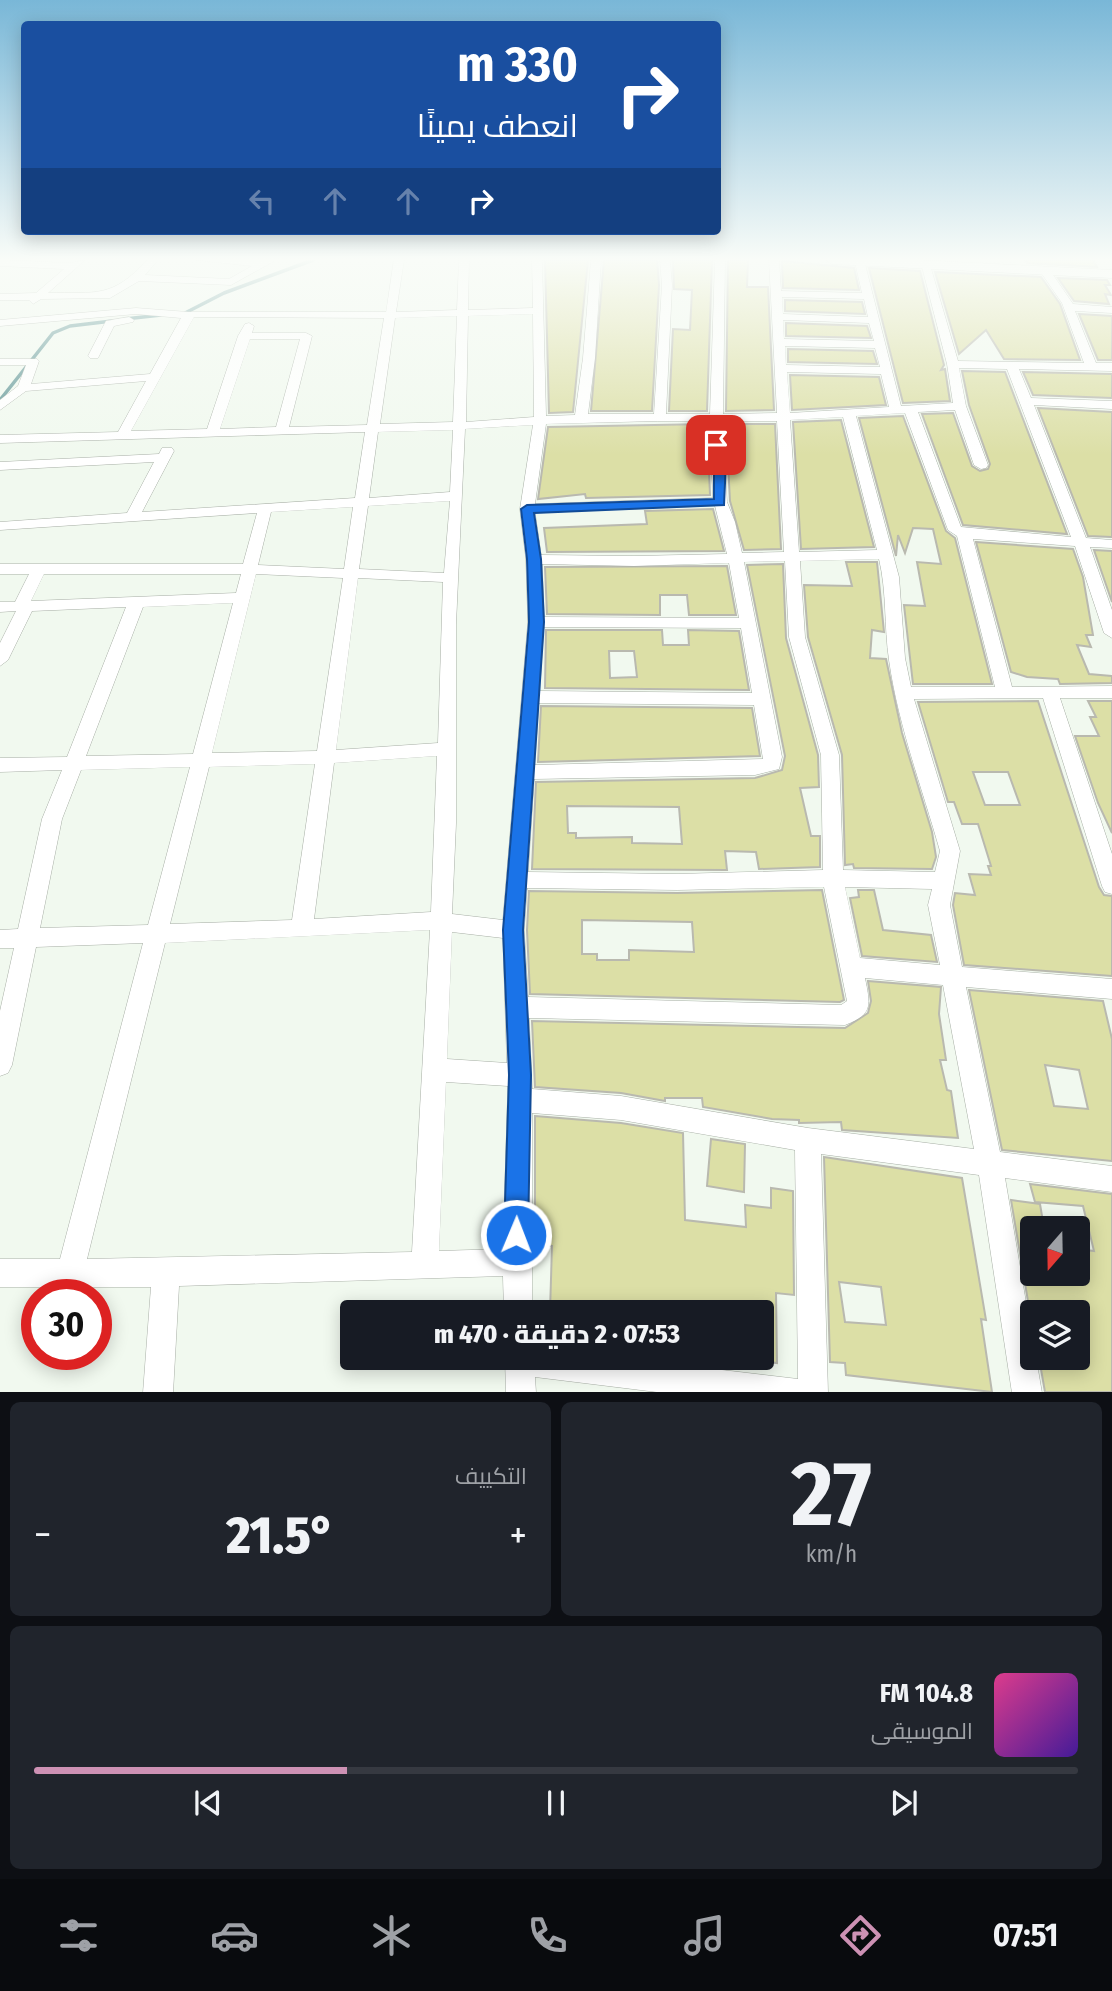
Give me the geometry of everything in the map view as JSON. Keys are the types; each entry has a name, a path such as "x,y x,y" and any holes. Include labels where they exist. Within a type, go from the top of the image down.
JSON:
{"street":[{"path":"94,356 109,325"},
{"path":"122,436 151,377 182,325"},
{"path":"212,435 249,325"},
{"path":"302,929 351,573 390,325"},
{"path":"425,1263 462,325"},
{"path":"518,1300 519,1088 513,930 533,697 536,622 534,559 527,509 540,420 540,325"},
{"path":"581,418 591,325"},
{"path":"660,418 665,325"},
{"path":"525,772 764,767 772,764 774,757 728,522 720,502 717,419 719,325"},
{"path":"517,1007 845,1015 859,1005 833,878 830,755 797,638 777,325"},
{"path":"877,325 886,371 951,526 964,534 1112,544"},
{"path":"942,325 953,364 960,406 981,465"},
{"path":"1075,325 1091,366"},
{"path":"244,336 306,336 281,432"},
{"path":"778,342 881,345"},
{"path":"0,362 33,360 23,388"},
{"path":"953,364 1112,367"},
{"path":"1012,365 1081,543 1105,593 1112,633"},
{"path":"779,368 886,371"},
{"path":"0,406 5,396 23,388 151,377"},
{"path":"1026,401 1112,405"},
{"path":"0,439 212,435 459,426 581,418 785,418 960,406"},
{"path":"849,414 895,600 897,658 904,692 950,851 939,905 950,973 990,1165 1027,1392"},
{"path":"132,517 176,436"},
{"path":"0,466 163,458"},
{"path":"0,526 457,496"},
{"path":"527,509 720,502"},
{"path":"70,1272 240,598 265,509"},
{"path":"964,534 1005,693"},
{"path":"534,559 734,559 885,554"},
{"path":"0,569 248,569 452,578"},
{"path":"0,660 39,569"},
{"path":"0,607 240,598"},
{"path":"0,1065 52,819 136,603"},
{"path":"536,622 748,623"},
{"path":"904,692 1112,692"},
{"path":"1050,693 1112,886"},
{"path":"533,697 763,699"},
{"path":"0,765 327,757 447,749"},
{"path":"518,880 677,882 833,878 945,881"},
{"path":"0,939 302,929 439,921 513,930"},
{"path":"851,967 950,973 1112,989"},
{"path":"434,1070 621,1108 808,1140 1112,1179"},
{"path":"808,1140 813,1392"},
{"path":"0,1273 166,1273 516,1262"},
{"path":"158,1392 166,1273"},
{"path":"521,1370 522,1392"},
{"path":"606,1370 796,1392"}],"building":[{"path":"547,325 582,325 573,412 549,413"},
{"path":"598,325 657,325 652,411 591,411"},
{"path":"690,325 710,325 707,411 669,411 673,329 690,330"},
{"path":"727,325 770,325 774,410 726,411"},
{"path":"786,325 839,325 867,326 871,338 786,336"},
{"path":"883,325 934,325 944,365 941,370 945,369 950,401 903,403"},
{"path":"951,325 1067,325 1080,360 1004,359 986,330 959,354"},
{"path":"1084,325 1112,325 1112,360 1098,360"},
{"path":"788,349 873,351 877,364 788,362"},
{"path":"962,371 1005,372 1067,534 963,525 922,414 953,413 972,466 980,471 988,469 990,464 969,405"},
{"path":"1023,372 1112,374 1112,398 1033,395"},
{"path":"790,375 879,377 886,405 792,410"},
{"path":"1038,408 1112,412 1112,537 1088,536"},
{"path":"903,416 946,531 955,538 992,684 913,684 904,605 925,606 917,562 941,564 933,529 913,528 905,553 898,535 896,556 859,418"},
{"path":"841,420 874,547 801,549 793,422"},
{"path":"707,424 710,495 586,498 585,494 538,499 548,427"},
{"path":"726,424 775,424 781,549 744,550 730,501"},
{"path":"713,509 724,551 547,552 544,528 647,524 645,511"},
{"path":"976,542 1073,549 1083,577 1093,635 1086,635 1091,647 1077,645 1089,674 1112,676 1112,683 1060,684 1058,679 1027,677 1011,672"},
{"path":"1094,550 1112,551 1112,602"},
{"path":"846,562 877,562 884,632 872,630 870,658 886,659 902,733 932,832 936,857 932,869 854,868 853,864 845,865 842,755 808,637 804,585 852,586"},
{"path":"783,564 786,638 818,755 819,787 800,788 811,836 820,836 820,867 759,869 756,852 725,851 727,870 532,869 536,782 755,778 782,770 785,756 747,565","holes":["567,806 679,807 682,844 632,843 632,837 576,838 576,833 568,833"]},
{"path":"727,566 736,615 689,615 687,595 660,595 660,615 547,614 545,567"},
{"path":"546,630 662,630 663,645 689,645 688,630 739,631 749,690 545,688","holes":["609,651 634,651 637,677 610,678"]},
{"path":"1038,701 1099,887 1104,895 1112,896 1112,976 964,965 953,905 955,893 975,895 969,874 991,875 988,866 991,866 978,824 962,824 954,802 948,802 918,702","holes":["973,772 1008,772 1020,805 985,805"]},
{"path":"1088,701 1112,701 1112,833 1098,803 1075,736 1099,736 1090,717 1096,717"},
{"path":"541,706 752,708 760,756 538,762"},
{"path":"822,890 844,1000 530,994 527,930 529,891 677,893","holes":["582,920 692,922 694,952 629,950 629,960 597,960 597,954 582,954"]},
{"path":"858,890 874,890 883,930 931,935 937,962 862,956 850,898 859,897"},
{"path":"868,981 941,987 939,1014 946,1060 940,1060 947,1090 951,1091 958,1138 842,1130 841,1122 799,1123 799,1120 772,1119 703,1107 702,1098 665,1098 665,1101 621,1093 535,1087 532,1021 845,1028 868,1013 871,1001"},
{"path":"969,990 1103,1001 1112,1039 1112,1161 1002,1150","holes":["1045,1065 1079,1070 1088,1109 1054,1106"]},
{"path":"535,1116 621,1123 683,1133 685,1220 746,1227 745,1205 771,1208 771,1188 793,1191 794,1295 776,1293 777,1363 774,1363 774,1300 550,1300 552,1246 535,1246"},
{"path":"711,1139 745,1144 744,1192 707,1186"},
{"path":"824,1157 962,1178 986,1320 981,1319 992,1392 846,1375 845,1363 830,1362","holes":["839,1282 881,1287 886,1325 845,1322"]},
{"path":"1030,1184 1112,1194 1112,1392 1045,1392 1041,1370 1090,1370 1090,1300 1028,1300 1025,1286 1090,1286 1090,1250 1094,1251 1090,1235 1090,1216 1085,1216 1083,1206 1035,1202"},
{"path":"1011,1200 1040,1204 1042,1216 1020,1216 1020,1254"}],"waterway":[{"path":"0,400 53,333 79,325"}],"route":[{"path":"516,1235 520,1075 513,930 533,697 536,622 534,559 527,509 720,502 720,461 716,445"}]}
